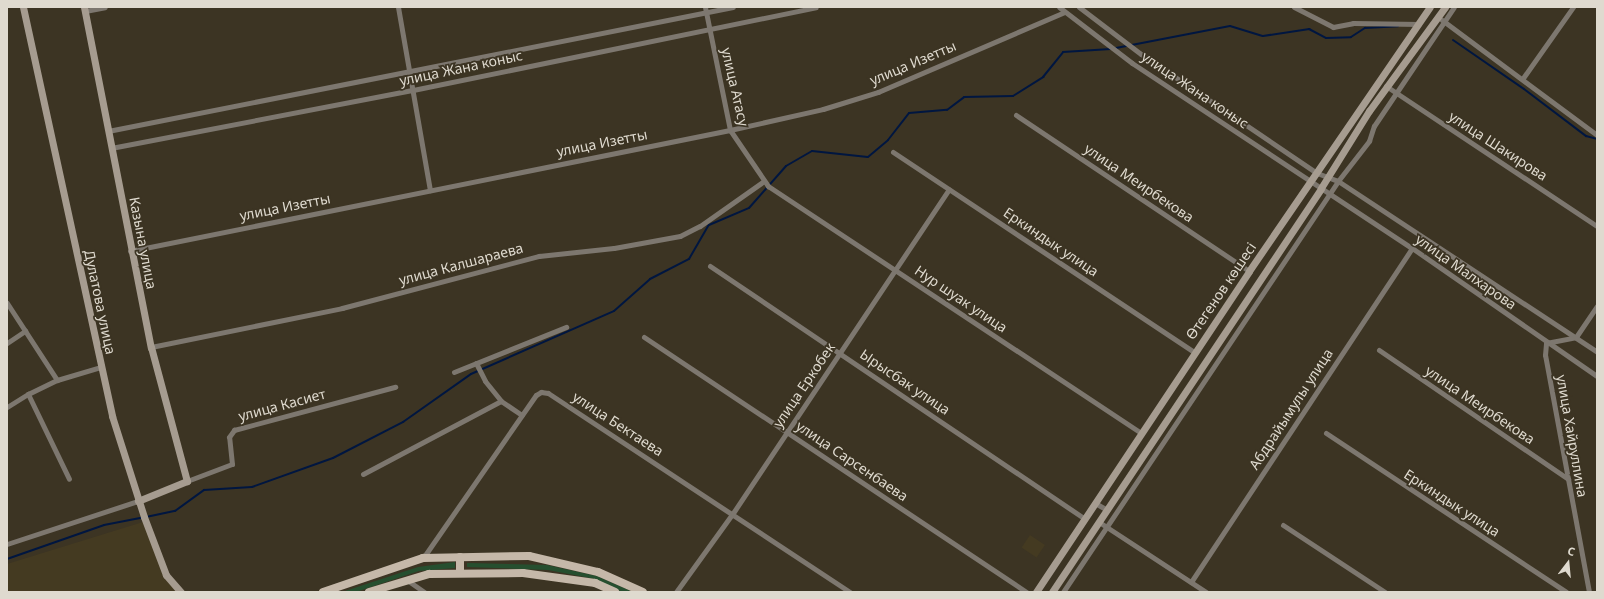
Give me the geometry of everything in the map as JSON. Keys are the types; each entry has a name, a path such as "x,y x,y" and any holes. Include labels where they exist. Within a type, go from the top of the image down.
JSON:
{"main road":[{"name":"Дулатова улица","path":"23,7 114,423 138,501 166,575 181,592"},
{"name":"Өтегенов көшесі","path":"1036,592 1249,271 1318,173 1430,7"},
{"name":"Өтегенов көшесі","path":"1052,592 1321,188 1386,86 1441,19 1445,7"},
{"name":"Казына улица","path":"85,9 130,251 151,347 187,481"},
{"path":"138,501 187,481"},
{"path":"323,592 423,558 529,556 598,572 643,592"},
{"path":"460,557 460,573"},
{"path":"369,592 405,579 428,574 527,573 595,583 616,592"}],"street":[{"path":"85,9 104,7"},
{"path":"398,7 430,190"},
{"name":"улица Жана коныс","path":"108,132 410,73 705,10 733,7"},
{"name":"улица Жана коныс","path":"111,148 413,90 816,7"},
{"name":"улица Жана коныс","path":"1059,7 1087,30 1132,63 1311,183 1321,188"},
{"name":"улица Жана коныс","path":"1079,7 1141,54 1318,173 1328,176"},
{"path":"1294,7 1332,27 1353,23 1419,24"},
{"path":"1063,592 1108,528 1338,181 1369,141 1374,126 1441,19 1454,7"},
{"path":"1523,78 1573,7"},
{"name":"улица Атасу","path":"705,10 730,130 768,186"},
{"name":"улица Изетты","path":"130,251 730,130 823,109 878,92 1065,12"},
{"path":"1441,19 1523,78 1597,135"},
{"name":"улица Шакирова","path":"1386,86 1597,226"},
{"name":"улица Меирбекова","path":"1016,115 1249,271"},
{"name":"Еркиндык улица","path":"893,152 1195,352"},
{"name":"улица Малхарова","path":"1328,176 1338,181 1597,352"},
{"name":"улица Калшараева","path":"151,347 342,308 539,256 614,248 680,236 700,226 764,180"},
{"name":"Нур шуак улица","path":"768,186 1141,433"},
{"name":"улица Малхарова","path":"1321,188 1412,248 1546,343 1597,376"},
{"name":"улица Еркобек","path":"676,592 733,513 949,189"},
{"name":"Абдрайымулы улица","path":"1191,582 1412,248"},
{"name":"Ырысбак улица","path":"710,266 840,352 1085,519"},
{"path":"7,303 58,380"},
{"path":"1546,343 1576,337 1597,306"},
{"path":"454,372 566,327"},
{"path":"7,343 25,331"},
{"name":"улица Сарсенбаева","path":"644,337 1026,592"},
{"name":"улица Хайруллина","path":"1546,343 1545,354 1588,592"},
{"name":"улица Меирбекова","path":"1378,350 1568,479"},
{"path":"476,363 485,381 501,401 522,416"},
{"path":"7,408 28,394 58,380 101,367"},
{"name":"улица Касиет","path":"187,481 232,464 229,437 234,430 395,387"},
{"name":"улица Бектаева","path":"423,558 536,394 541,392 548,393 733,513 850,592"},
{"path":"28,394 69,479"},
{"path":"363,474 501,401"},
{"name":"Еркиндык улица","path":"1326,433 1566,592"},
{"path":"7,544 138,501"},
{"path":"1095,503 1107,510"},
{"path":"1099,522 1206,592"},
{"path":"1283,525 1385,592"},
{"path":"405,579 424,592"}],"shaded area":[{"path":"143,522 166,578 180,592 7,592 7,564"},
{"path":"1030,535 1045,545 1037,558 1022,547"}],"green space":[{"path":"455,562 455,568 419,571 356,592 342,592 418,567"},
{"path":"467,563 547,565 597,576 633,592 622,592 595,579 548,570 467,567"}],"waterway":[{"path":"1116,48 1230,26 1263,36 1309,29 1326,38 1351,37 1365,28 1398,26"},
{"path":"1453,40 1524,89 1586,136 1597,139"},
{"path":"146,517 175,511 204,490 252,487 333,458 403,422 471,374 614,311 650,279 689,259 709,225 749,208 786,166 812,151 868,157 888,140 909,113 947,110 964,97 1013,96 1043,77 1063,52 1111,49"},
{"path":"7,559 104,525 141,518"}]}
